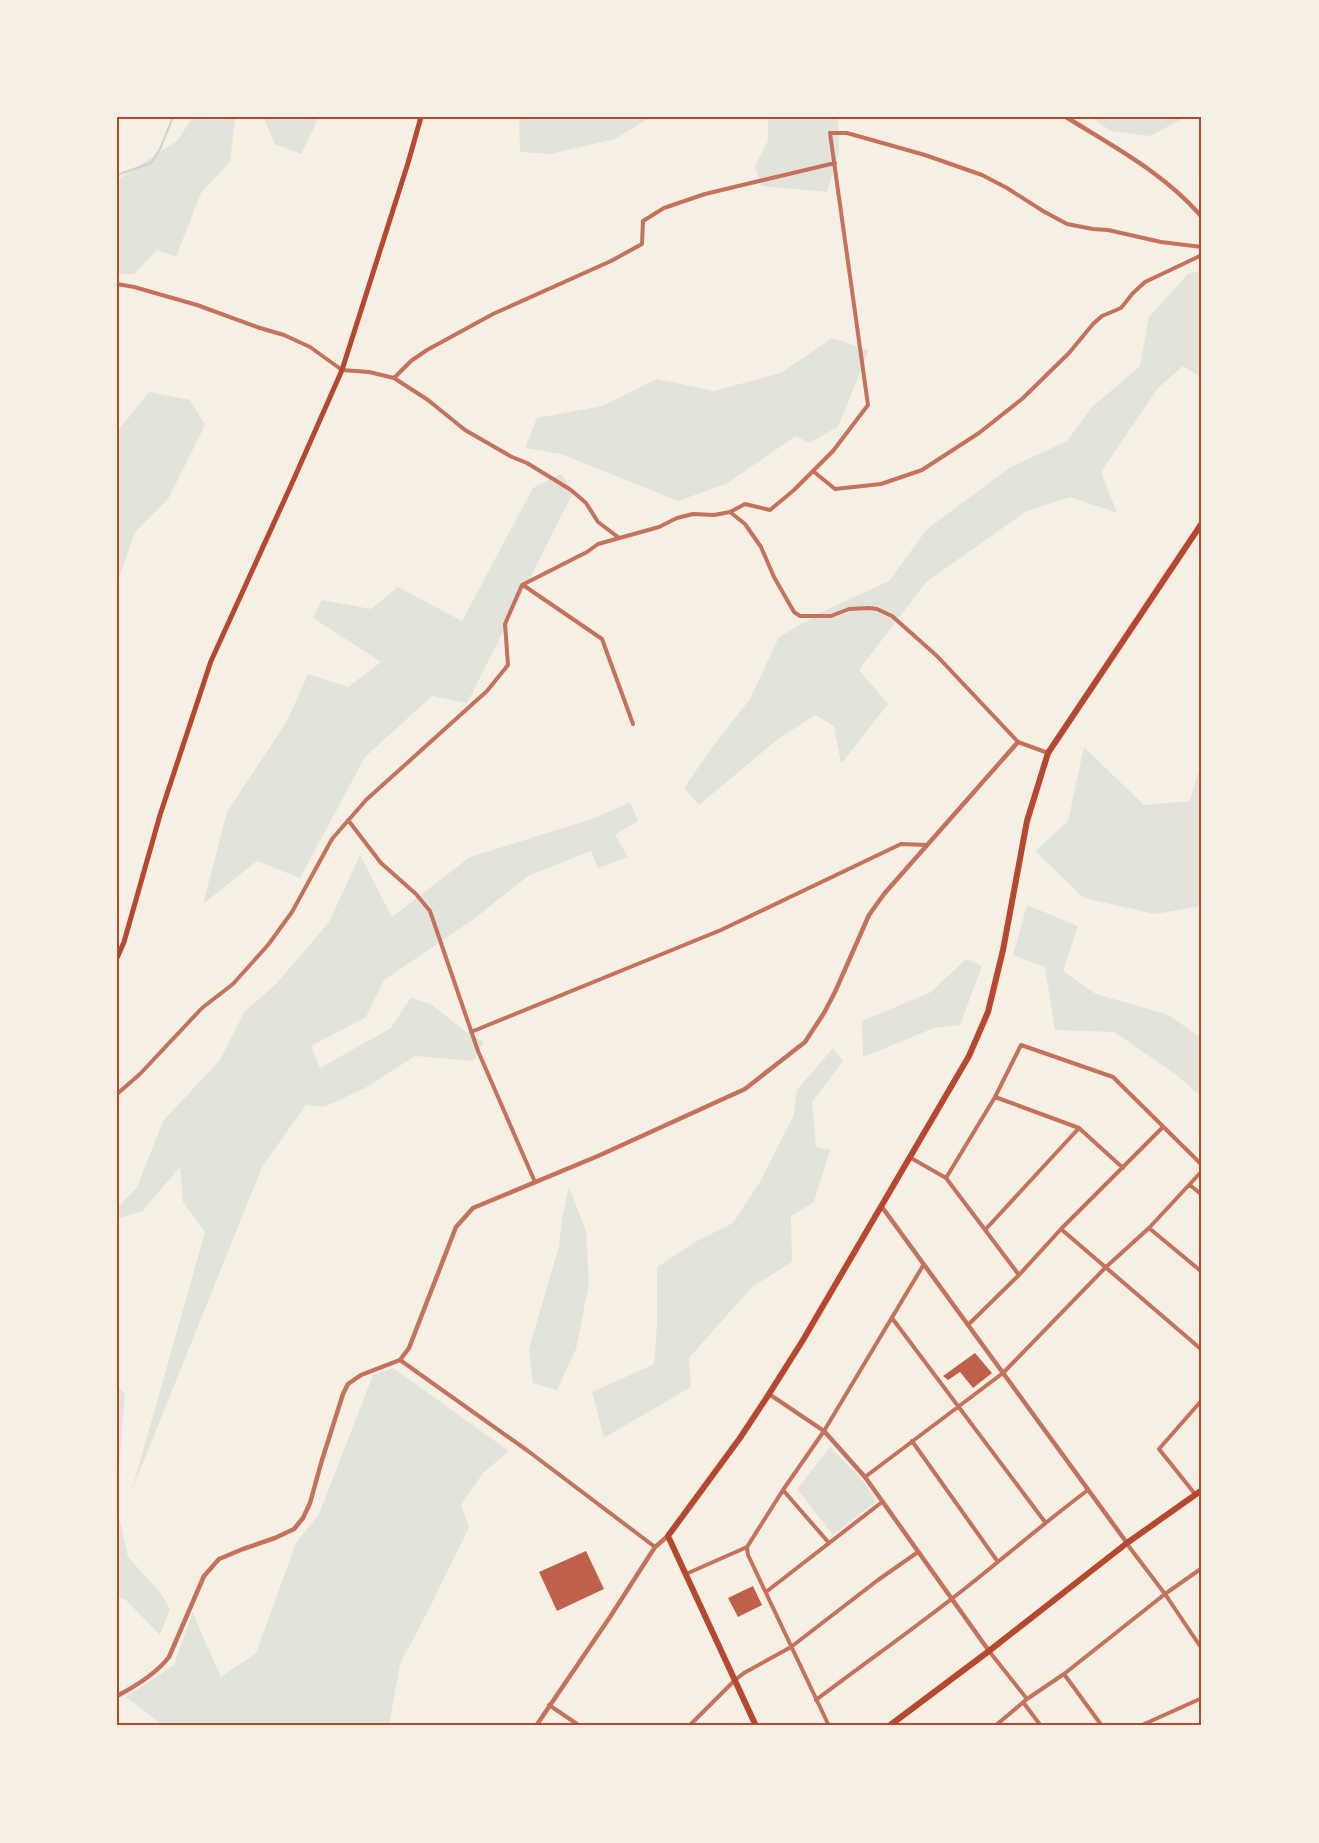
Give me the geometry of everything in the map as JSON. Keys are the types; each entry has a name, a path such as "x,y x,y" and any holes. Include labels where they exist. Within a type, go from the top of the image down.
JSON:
{"highway":[{"path":"756,1726 668,1536 740,1438 769,1394 911,1158 969,1056 988,1012 1003,950 1027,821 1048,753 1202,523"},
{"path":"889,1726 1127,1543 1202,1490"}],"main road":[{"path":"117,958 124,942 160,815 211,661 342,370 421,117"}],"street":[{"path":"1066,117 1136,159 1178,191 1202,217"},
{"path":"117,1094 140,1074 202,1008 233,984 268,945 292,912 332,839 348,820 386,780 487,691 507,665 505,624 522,585 587,552 598,544 659,527 677,518 693,514 714,515 730,512 745,504 770,510 794,490 833,451 868,405 830,133 847,133 925,155 982,175 1067,224 1202,248"},
{"path":"393,378 427,350 493,314 611,261 642,244 643,221 664,208 727,188 835,164"},
{"path":"813,471 835,489 881,484 922,470 979,433 1022,399 1069,353 1093,324 1102,316 1121,308 1145,282 1202,255"},
{"path":"117,284 197,305 285,335 310,347 342,370 369,372 393,378 428,400 465,430 527,463 571,490 586,502 598,522 618,537"},
{"path":"730,512 745,524 761,547 774,577 794,612 800,616 831,616 849,609 869,608 892,616 937,656 1018,742 1048,753"},
{"path":"522,585 602,639 633,724"},
{"path":"117,1696 161,1668 169,1657 204,1576 219,1559 294,1529 303,1518 310,1503 325,1449 348,1384 361,1375 400,1360 409,1348 456,1227 473,1208 598,1156 745,1089 805,1042 832,999 869,915 884,894 1018,742"},
{"path":"348,820 381,863 416,894 430,910 471,1032 535,1182"},
{"path":"471,1032 721,930 901,844 927,846"},
{"path":"946,1178 995,1097 1021,1045 1113,1077 1202,1165"},
{"path":"995,1097 1079,1128 1123,1168"},
{"path":"968,1326 1163,1127"},
{"path":"986,1230 1079,1128"},
{"path":"911,1158 946,1178 1019,1275"},
{"path":"865,1477 1003,1373 1107,1267 1149,1228 1202,1171"},
{"path":"1190,1185 1202,1195"},
{"path":"882,1207 1165,1594 1202,1649"},
{"path":"1149,1228 1202,1272"},
{"path":"1061,1229 1202,1350"},
{"path":"685,1574 747,1547 824,1431 924,1264"},
{"path":"892,1318 1045,1522"},
{"path":"400,1360 528,1451 654,1547"},
{"path":"769,1394 824,1431 865,1477 1025,1700 1041,1726"},
{"path":"1195,1494 1159,1449 1202,1400"},
{"path":"912,1441 999,1562"},
{"path":"783,1490 829,1543"},
{"path":"816,1700 952,1599 1045,1522 1088,1490"},
{"path":"766,1592 882,1502"},
{"path":"536,1726 654,1547 668,1536"},
{"path":"747,1547 748,1555 829,1726"},
{"path":"689,1726 744,1673 791,1647 918,1552"},
{"path":"995,1726 1025,1700 1064,1674 1165,1594 1202,1568"},
{"path":"1064,1674 1102,1726"},
{"path":"1140,1726 1202,1698"},
{"path":"549,1705 580,1726"}],"shaded area":[{"path":"193,117 252,117 235,119 230,162 201,193 176,257 157,250 134,274 117,274 117,180 177,141"},
{"path":"263,117 319,117 301,154 275,144"},
{"path":"519,117 651,117 615,139 550,154 520,152"},
{"path":"768,117 838,117 839,152 827,192 761,186 755,166 768,141"},
{"path":"1090,117 1186,117 1150,136 1111,131"},
{"path":"1202,270 1202,378 1183,366 1158,388 1101,472 1117,513 1070,497 1027,511 926,582 859,670 888,704 841,764 834,726 815,715 778,739 699,805 684,788 750,699 779,637 826,610 889,581 927,529 1009,468 1067,441 1092,407 1140,366 1149,317 1188,274"},
{"path":"832,338 869,350 838,427 809,443 796,436 726,484 678,501 561,454 525,448 537,418 602,406 657,379 714,391 781,373"},
{"path":"149,392 190,400 205,425 168,499 135,532 117,583 117,432"},
{"path":"561,474 574,491 467,703 432,696 365,757 300,878 257,861 203,904 227,812 287,721 308,674 348,687 381,662 313,618 322,600 371,609 398,587 462,621 533,488"},
{"path":"1084,747 1144,805 1190,801 1202,760 1202,906 1155,914 1084,898 1035,851 1068,821"},
{"path":"630,802 638,821 615,835 628,857 598,868 591,851 528,876 474,919 384,980 366,1017 311,1046 320,1068 391,1028 411,997 432,1005 466,1032 484,1042 473,1061 415,1056 365,1088 324,1107 306,1105 262,1167 132,1490 205,1232 183,1202 180,1167 142,1211 117,1219 117,1208 137,1187 163,1121 220,1060 245,1011 277,983 329,922 360,855 392,917 470,857 595,818"},
{"path":"1027,905 1078,926 1063,971 1096,994 1169,1015 1202,1039 1202,1098 1177,1075 1114,1032 1055,1030 1045,967 1013,955"},
{"path":"966,959 982,966 960,1025 934,1028 863,1057 862,1021 931,992"},
{"path":"833,1048 843,1061 812,1102 816,1147 830,1150 814,1202 791,1216 792,1262 752,1287 689,1358 691,1387 604,1438 592,1392 654,1364 657,1267 695,1242 733,1223 761,1180 793,1117 797,1090"},
{"path":"569,1187 586,1231 589,1283 576,1349 557,1390 533,1383 529,1349 559,1246"},
{"path":"393,1368 509,1451 483,1473 461,1505 469,1527 400,1664 389,1726 164,1726 126,1697 174,1665 193,1611 221,1677 256,1653 296,1543 319,1514 373,1375"},
{"path":"117,1384 125,1394 117,1492"},
{"path":"830,1447 863,1481 876,1501 833,1535 797,1489"},
{"path":"117,1508 128,1557 160,1592 170,1609 160,1635 126,1600 117,1597"}],"building":[{"path":"975,1353 992,1373 973,1388 960,1372 948,1380 943,1376"},
{"path":"586,1551 604,1589 557,1611 539,1572"},
{"path":"753,1586 762,1605 738,1617 728,1598"}],"waterway":[{"path":"117,175 151,163 160,149 173,117"}]}
